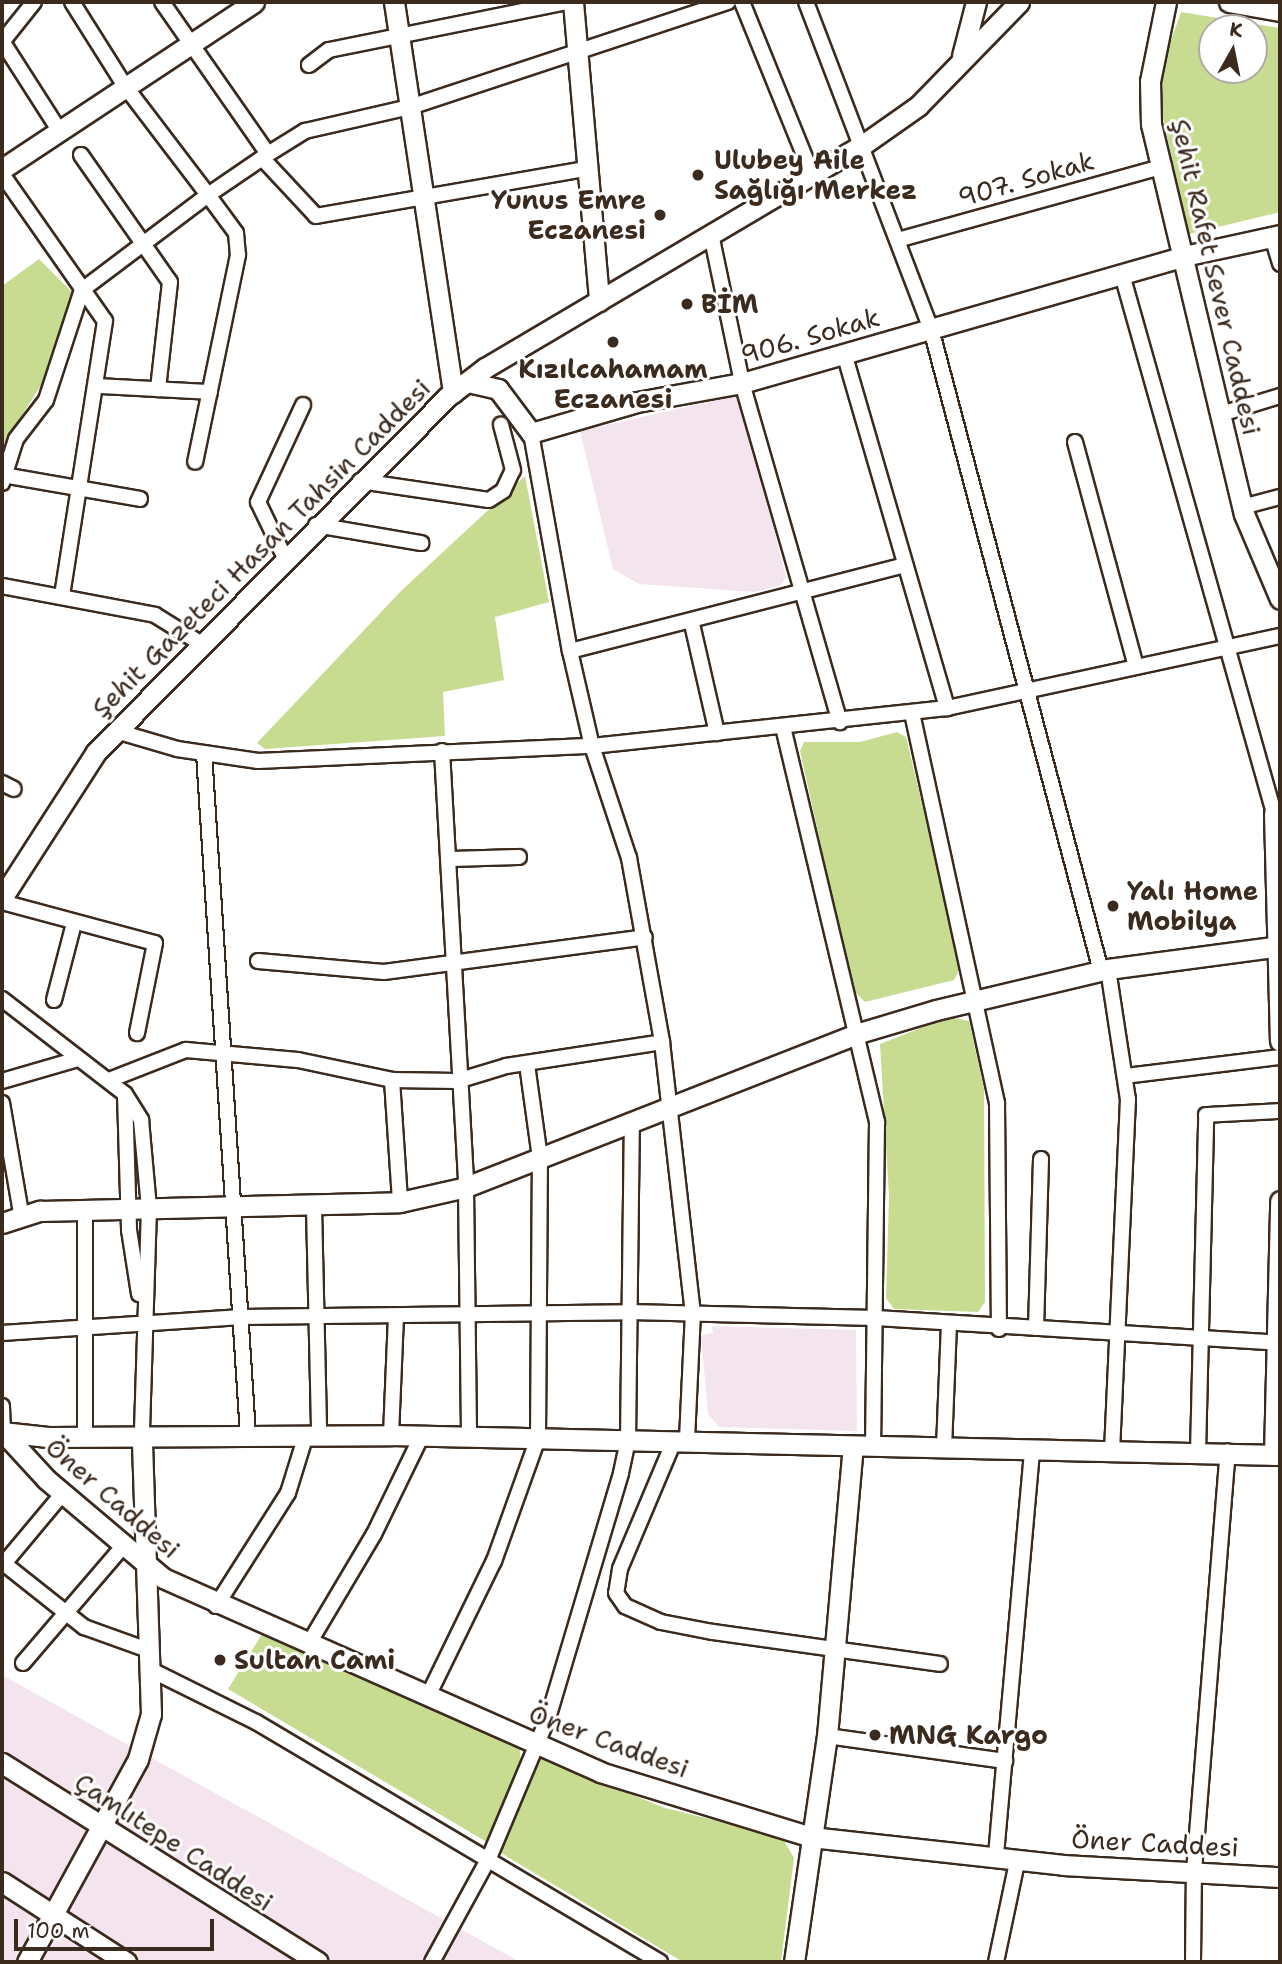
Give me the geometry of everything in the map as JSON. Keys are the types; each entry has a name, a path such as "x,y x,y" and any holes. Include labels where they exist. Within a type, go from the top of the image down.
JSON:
{"street":[{"path":"34,2 2,42 60,130"},
{"path":"72,2 125,86 236,233 238,255 195,462"},
{"path":"162,2 265,156 316,216 424,202 586,169"},
{"path":"62,596 99,386 105,321 2,171 254,2"},
{"path":"394,2 424,202 460,387 498,389 531,433 570,652 592,746 629,858 645,937 672,1105 693,1312 680,1441 620,1569 616,1593 625,1606 662,1622 940,1664"},
{"path":"309,65 329,50 566,2"},
{"path":"573,2 599,300"},
{"path":"140,499 2,479 16,439 46,400 82,290 208,195 305,131 410,107 577,49 728,2"},
{"path":"742,2 812,174"},
{"path":"806,2 901,239 931,329 1105,970 1125,1076 1112,1451"},
{"name":"Şehit Gazeteci Hasan Tahsin Caddesi","path":"961,60 976,2"},
{"name":"Şehit Gazeteci Hasan Tahsin Caddesi","path":"2,900 32,845 116,731 360,481 460,387 599,300 864,144 918,106 1019,2"},
{"name":"Şehit Rafet Sever Caddesi","path":"1166,2 1150,81 1151,124 1164,166 1242,507 1279,594"},
{"path":"1229,2 1280,12"},
{"path":"81,155 146,241 170,282 158,389"},
{"name":"907. Sokak","path":"901,239 1164,166"},
{"path":"711,234 742,383 806,593 840,722"},
{"path":"1276,236 1280,264"},
{"name":"906. Sokak","path":"531,433 637,402 742,383 844,352 1123,278 1184,256 1276,236"},
{"path":"1123,278 1277,813 1280,1041"},
{"path":"844,352 947,708"},
{"path":"99,386 210,392"},
{"path":"1221,414 1280,396"},
{"path":"285,558 258,502 303,405"},
{"path":"360,481 489,500 503,491 513,470 501,425"},
{"path":"1075,442 1136,667"},
{"path":"1242,507 1280,497"},
{"path":"316,526 421,543"},
{"path":"570,652 692,624 905,565"},
{"path":"2,586 155,615 200,643"},
{"path":"692,624 717,733"},
{"path":"116,731 204,753 258,761 592,746 840,722 947,708 1280,636"},
{"path":"912,713 977,1002 997,1104 999,1329"},
{"path":"783,727 859,1032 877,1122 873,1447"},
{"path":"442,751 450,859 457,1081 466,1187 469,1437"},
{"path":"204,753 221,1051 248,1436"},
{"path":"450,859 519,857"},
{"path":"2,900 74,923 155,943 137,1033"},
{"path":"54,1000 74,923"},
{"path":"258,961 326,971 452,966 645,937"},
{"path":"2,1223 21,1213 85,1209 233,1205 314,1207 400,1202 466,1187 859,1032 1105,970 1278,946"},
{"path":"2,999 125,1094 139,1208 142,1323 142,1437 151,1714 138,1759 27,1962"},
{"path":"109,1080 186,1050 221,1051 392,1080 457,1081 527,1064 662,1041"},
{"path":"1125,1076 1280,1057"},
{"path":"2,1081 78,1059"},
{"path":"429,1694 494,1561 538,1438 540,1158 527,1064"},
{"path":"392,1080 400,1202"},
{"path":"2,1103 21,1213"},
{"path":"1198,1453 1196,1341 1206,1115 1280,1111"},
{"path":"432,1962 489,1858 561,1683 628,1441 632,1121"},
{"path":"1037,1328 1041,1159"},
{"path":"2,1406 2,1432 85,1437 422,1435 873,1447 1198,1453 1228,1451 1277,1455 1280,1201"},
{"path":"216,1605 288,1493 312,1435 314,1207"},
{"path":"85,1209 85,1437"},
{"path":"2,1333 241,1317 315,1318 630,1311 875,1318 949,1326 1037,1328 1196,1341 1277,1343"},
{"path":"391,1435 396,1316"},
{"path":"944,1448 949,1326"},
{"name":"Öner Caddesi","path":"2,1432 63,1493 145,1563 216,1605 429,1694 600,1772 811,1837 1018,1858 1280,1877"},
{"path":"308,1645 374,1534 422,1435"},
{"path":"794,1962 827,1736 853,1446"},
{"path":"996,1855 1032,1450"},
{"path":"1193,1962 1194,1871 1228,1451"},
{"path":"63,1493 3,1564 65,1614 84,1627 148,1659 489,1858 660,1962"},
{"path":"23,1662 124,1545"},
{"path":"827,1736 1005,1760"},
{"name":"Çamlıtepe Caddesi","path":"2,1763 318,1962"},
{"path":"996,1962 1018,1858"},
{"path":"2,1882 126,1962"}],"shaded area":[{"path":"740,395 786,577 781,585 754,592 639,584 613,569 580,431"},
{"path":"712,1326 856,1330 857,1431 719,1427 708,1414 701,1335 713,1333"},
{"path":"2,1675 520,1962 2,1962"}],"green space":[{"path":"1181,12 1198,15 1198,84 1268,84 1268,26 1280,28 1280,212 1189,234 1162,114 1162,66"},
{"path":"39,259 72,292 50,371 2,447 2,286"},
{"path":"525,476 549,602 495,617 504,680 443,692 445,736 265,749 257,743 402,590"},
{"path":"897,732 906,737 961,967 954,980 865,1002 853,990 800,751 804,742 860,742"},
{"path":"949,1017 969,1021 984,1089 985,1302 978,1312 894,1309 886,1298 889,1196 880,1044"},
{"path":"262,1634 520,1749 521,1768 490,1844 228,1689"},
{"path":"541,1758 665,1808 782,1837 794,1858 781,1962 683,1962 501,1853"}],"place":[{"name":"Ulubey Aile Sağlığı Merkez","path":"698,175"},
{"name":"Yunus Emre Eczanesi","path":"660,215"},
{"name":"BİM","path":"687,304"},
{"name":"Kızılcahamam Eczanesi","path":"613,342"},
{"name":"Yalı Home Mobilya","path":"1113,906"},
{"name":"Sultan Cami","path":"220,1660"},
{"name":"MNG Kargo","path":"875,1735"}]}
